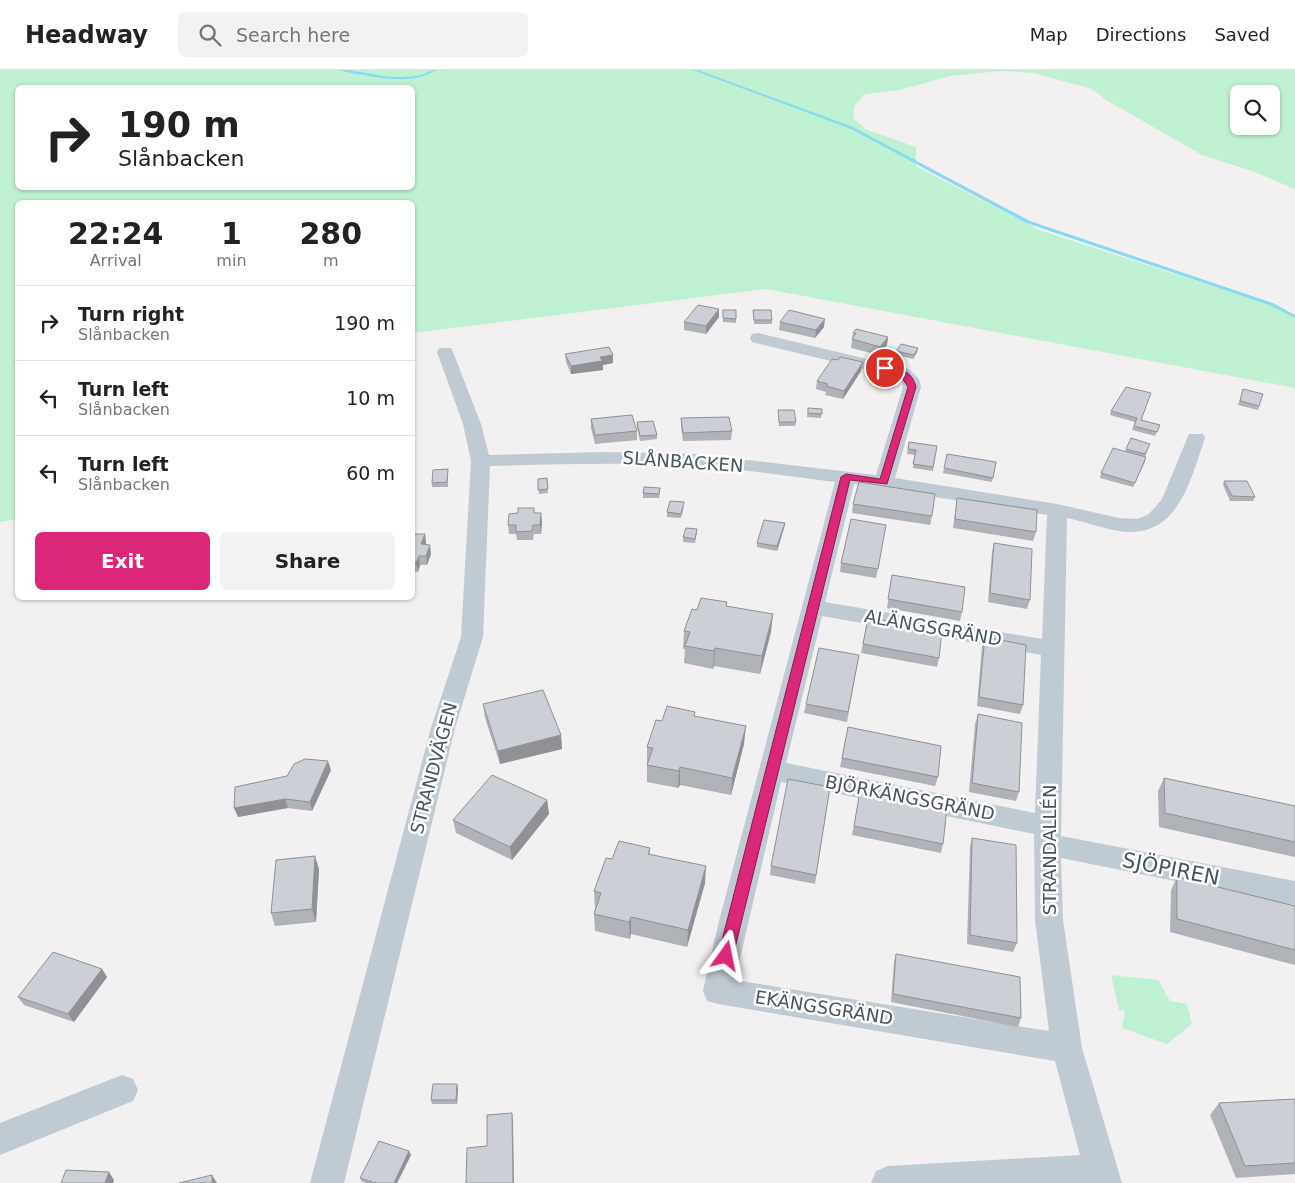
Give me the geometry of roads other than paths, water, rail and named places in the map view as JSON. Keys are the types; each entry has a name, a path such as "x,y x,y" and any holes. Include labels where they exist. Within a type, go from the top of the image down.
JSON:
{"street":[{"path":"758,338 904,373 910,379 912,387 884,482"},
{"name":"STRANDVÄGEN","path":"327,1183 443,728 472,637 476,592 481,461 472,424 445,352"},
{"name":"SLÅNBACKEN","path":"481,461 621,458 677,459 884,482 1057,510 1126,526 1155,520 1166,508 1176,491 1196,438"},
{"name":"EKÄNGSGRÄND","path":"846,477 733,921 718,991 1067,1048"},
{"name":"STRANDALLÉN","path":"1057,510 1048,835 1049,920 1056,984 1067,1048 1103,1177"},
{"name":"ALÄNGSGRÄND","path":"813,607 1053,649"},
{"name":"BJÖRKÄNGSGRÄND","path":"772,770 1048,835"},
{"name":"SJÖPIREN","path":"1048,835 1295,893"},
{"path":"0,1138 122,1090"},
{"path":"888,1183 1103,1177"}],"waterway":[{"path":"343,70 390,78 414,77 425,75 435,70"},
{"path":"695,70 852,128 1028,222 1271,304 1295,317"}]}
